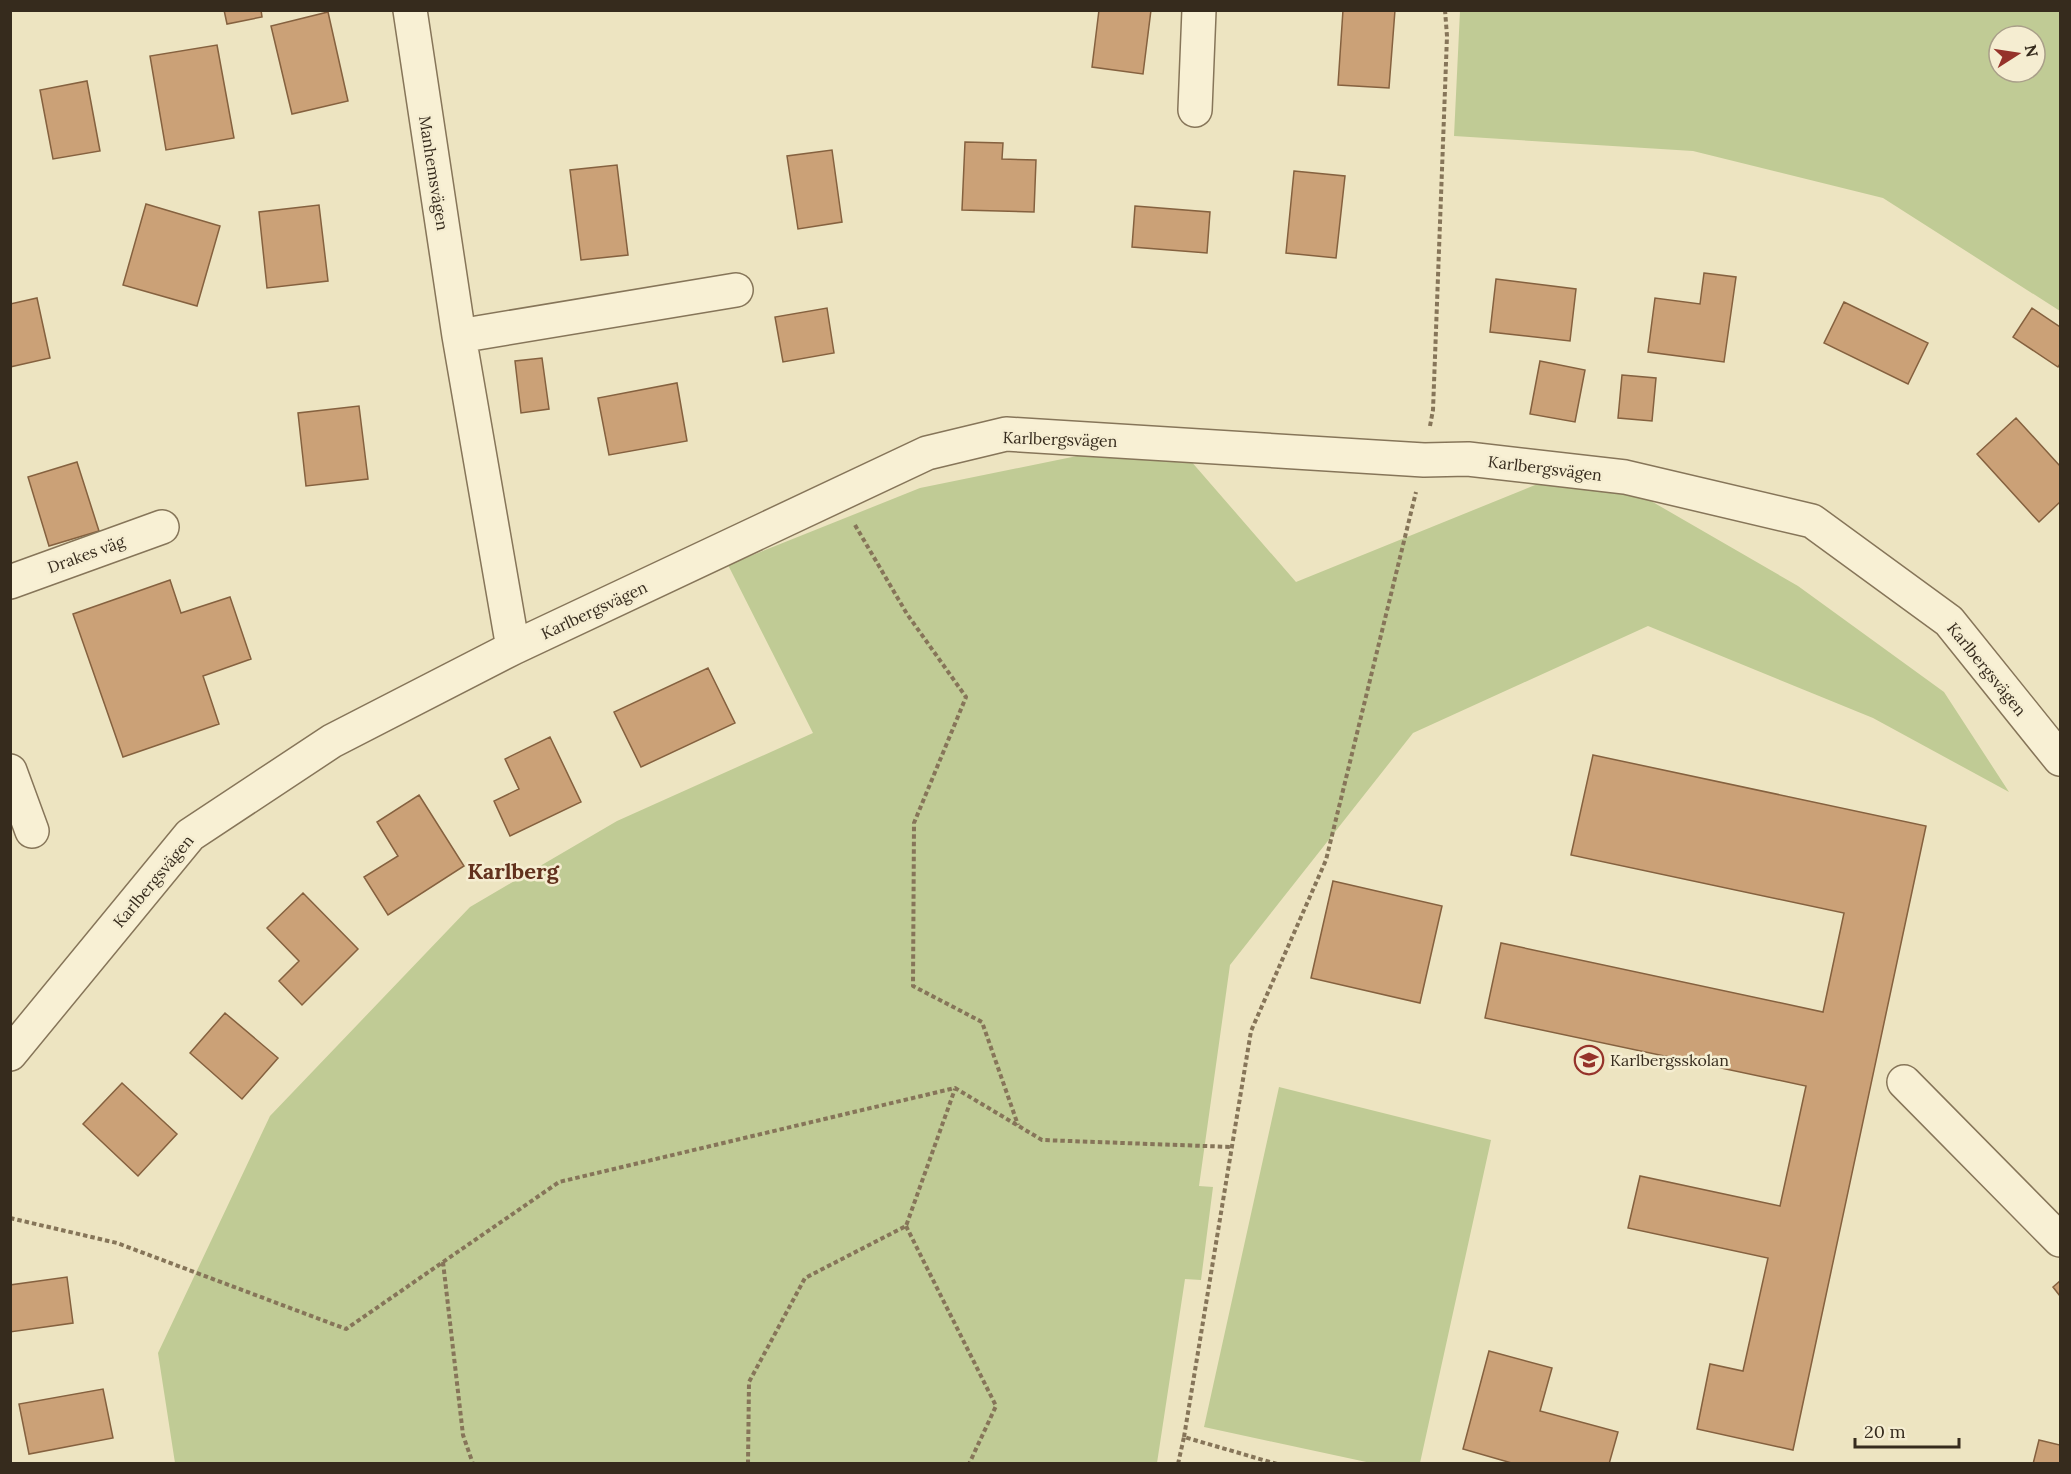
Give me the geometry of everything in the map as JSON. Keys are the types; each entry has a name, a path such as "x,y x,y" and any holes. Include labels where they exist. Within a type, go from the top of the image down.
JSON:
{"street":[{"name":"Manhemsvägen","path":"410,10 459,336 513,648"},
{"path":"1195,110 1199,10"},
{"path":"459,336 736,290"},
{"name":"Karlbergsvägen","path":"10,1054 190,835 332,741 513,648 927,453 1006,434 1424,460 1468,459 1625,477 1812,521 1949,621 2061,759"},
{"name":"Drakes väg","path":"10,582 162,527"},
{"path":"10,771 32,831"},
{"path":"1904,1082 2061,1240"}],"path":[{"path":"1178,1464 1251,1031 1326,861 1424,460 1433,410 1447,36 1445,10"},
{"path":"850,516 906,614 966,697 914,823 913,986 982,1022 1018,1126"},
{"path":"10,1218 117,1243 346,1329 559,1182 955,1088 1042,1140 1232,1147"},
{"path":"748,1464 749,1382 805,1278 906,1226 955,1088"},
{"path":"906,1226 996,1406 969,1464"},
{"path":"443,1262 464,1435 473,1464"},
{"path":"1184,1437 1277,1464"}],"green space":[{"path":"1460,11 2060,11 2060,311 1883,198 1693,151 1454,136"},
{"path":"1170,437 1296,582 1587,464 1798,586 1944,692 2009,792 1873,718 1648,626 1413,733 1230,965 1199,1186 1213,1187 1201,1280 1185,1279 1157,1463 175,1463 158,1353 270,1116 470,907 617,821 813,733 728,565 920,488"},
{"path":"1279,1087 1491,1140 1420,1463 1371,1463 1204,1427"}],"building":[{"path":"224,10 261,10 262,17 227,24"},
{"path":"1099,10 1151,10 1143,74 1092,67"},
{"path":"1343,10 1395,10 1389,88 1338,85"},
{"path":"328,12 348,101 292,114 271,26"},
{"path":"217,45 234,138 166,150 150,56"},
{"path":"87,81 100,151 53,159 40,90"},
{"path":"965,142 1003,143 1002,159 1036,160 1034,212 962,210"},
{"path":"832,150 842,222 798,229 787,156"},
{"path":"617,165 628,255 581,260 570,170"},
{"path":"1294,171 1345,176 1336,258 1286,253"},
{"path":"146,204 220,226 197,306 123,285"},
{"path":"319,205 328,281 267,288 259,212"},
{"path":"1135,206 1210,212 1207,253 1132,247"},
{"path":"1704,273 1736,277 1724,362 1648,352 1655,298 1700,304"},
{"path":"1496,279 1576,289 1570,341 1490,332"},
{"path":"37,298 50,358 10,367 10,304"},
{"path":"1844,302 1928,343 1908,384 1824,343"},
{"path":"827,308 834,353 783,362 775,317"},
{"path":"2032,308 2060,327 2060,364 2058,367 2013,337"},
{"path":"542,358 549,409 521,413 515,361"},
{"path":"1540,361 1585,370 1575,422 1530,414"},
{"path":"1622,375 1656,378 1652,421 1618,418"},
{"path":"677,383 687,441 609,455 598,398"},
{"path":"359,406 368,479 306,486 298,413"},
{"path":"2016,418 2060,466 2060,502 2039,522 1977,454"},
{"path":"77,462 99,531 49,546 28,477"},
{"path":"170,580 181,613 230,597 251,659 203,676 219,724 123,757 73,614"},
{"path":"708,668 735,723 641,767 614,712"},
{"path":"550,737 581,802 510,836 494,801 519,789 505,759"},
{"path":"1593,755 1926,826 1793,1450 1697,1429 1710,1364 1743,1371 1768,1258 1628,1228 1640,1176 1780,1206 1806,1086 1485,1018 1501,943 1823,1012 1844,913 1571,855"},
{"path":"419,795 464,866 388,915 364,877 398,856 377,822"},
{"path":"1333,881 1442,906 1420,1003 1311,978"},
{"path":"303,893 358,949 302,1005 279,981 299,961 267,928"},
{"path":"225,1013 278,1058 242,1099 190,1053"},
{"path":"122,1083 177,1134 138,1176 83,1124"},
{"path":"67,1277 73,1323 10,1332 10,1285"},
{"path":"2060,1281 2060,1296 2053,1287"},
{"path":"1489,1351 1552,1368 1540,1411 1618,1432 1609,1464 1515,1464 1463,1449"},
{"path":"103,1389 113,1438 29,1454 19,1404"},
{"path":"2039,1440 2060,1445 2060,1464 2033,1464"}],"place":[{"name":"Karlbergsskolan","path":"1589,1060"}],"district":[{"name":"Karlberg","path":"513,871"}]}
